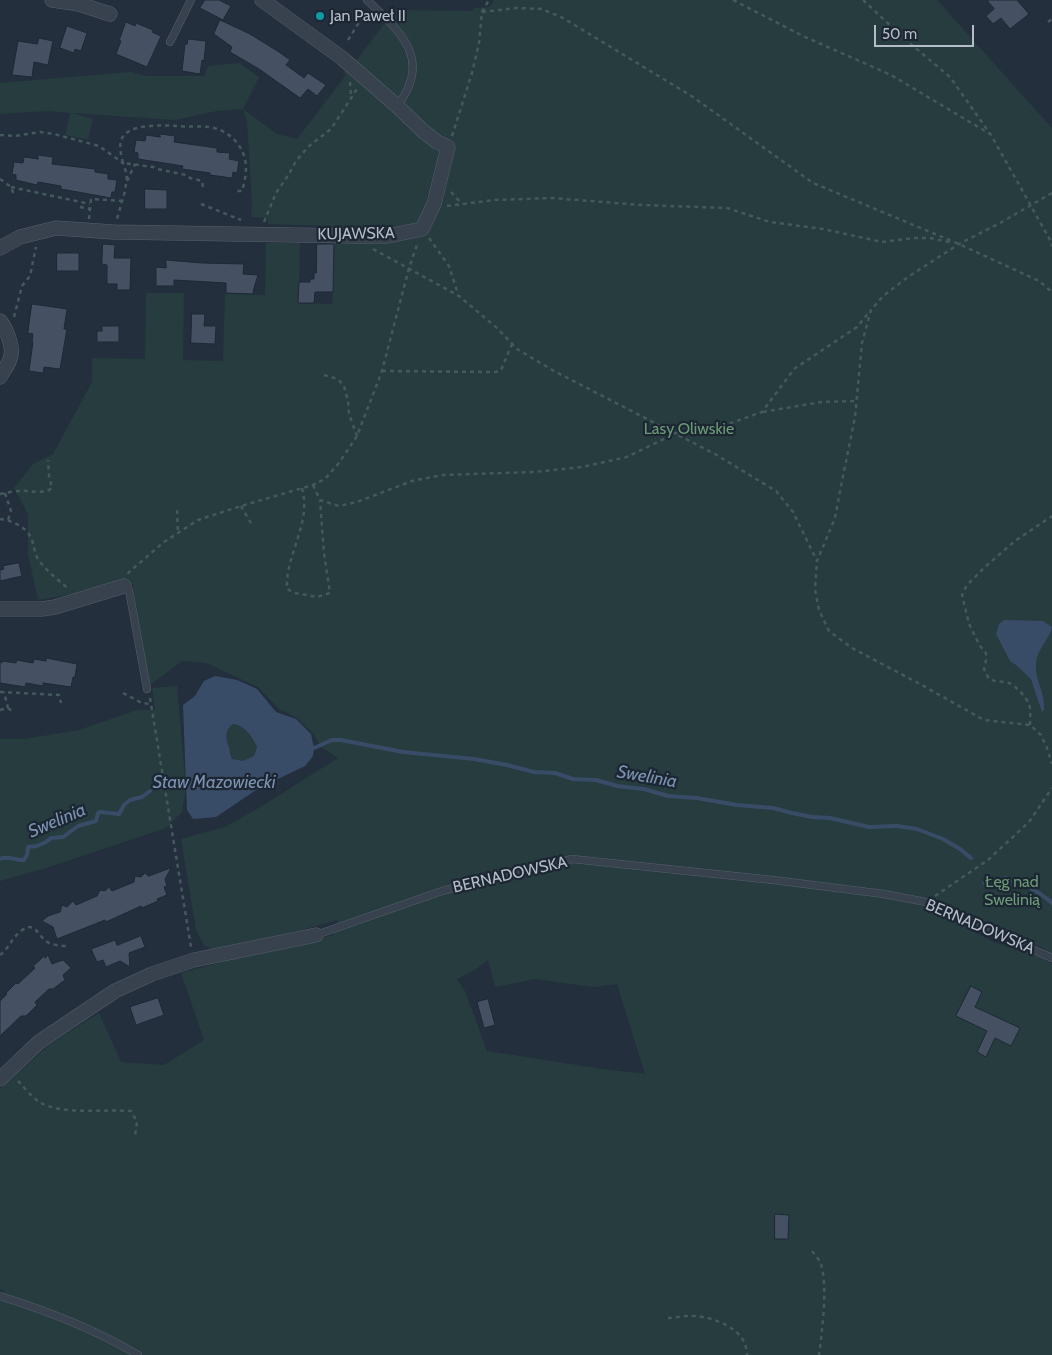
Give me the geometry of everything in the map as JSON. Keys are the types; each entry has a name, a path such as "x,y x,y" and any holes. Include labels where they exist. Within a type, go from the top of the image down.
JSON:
{"street":[{"path":"52,0 80,4 110,14"},
{"path":"262,0 342,58 428,136 448,147 434,204 422,229"},
{"name":"KUJAWSKA","path":"0,248 20,237 56,228 113,232 260,233 347,236 388,236 422,229"},
{"path":"0,377 7,367 12,354 4,327"},
{"path":"0,609 42,609 61,606 124,586"},
{"name":"BERNADOWSKA","path":"5,1074 38,1042 115,991 152,974 194,960 316,935"}],"lane":[{"path":"170,42 191,0"},
{"path":"367,0 387,19 407,44 413,58 411,84 397,106"},
{"path":"124,586 129,590 148,689"},
{"name":"BERNADOWSKA","path":"316,935 442,891 572,859 773,880 884,894 926,902 1052,958"},
{"path":"0,1296 64,1319 120,1344 138,1355"}],"path":[{"path":"448,147 472,73 479,43 482,12 489,0"},
{"path":"733,0 803,36 891,75 991,135"},
{"path":"863,0 950,77 991,135 1052,246"},
{"path":"482,12 517,8 542,9 563,18 693,97 813,183 960,244 1039,281 1052,292"},
{"path":"348,40 363,16"},
{"path":"1048,22 1052,19"},
{"path":"201,204 238,219 260,233 276,192 296,161 309,146 331,129 364,77"},
{"path":"113,232 127,175 120,148 121,140 130,131 143,127 166,125 210,127 232,137 240,145 246,168 242,191 235,191"},
{"path":"0,135 15,136 40,132 54,134 99,146 123,163 186,174 190,178 202,181 203,187"},
{"path":"126,183 135,164"},
{"path":"0,178 11,187 90,204"},
{"path":"11,187 14,195"},
{"path":"762,412 794,369 856,327 883,296 960,244 1052,193"},
{"path":"434,204 447,206 494,200 552,198 641,205 727,208 770,222 823,229 882,242 930,238 960,244"},
{"path":"88,230 91,199 122,201"},
{"path":"80,207 90,209"},
{"path":"124,586 129,572 164,542 198,520 313,485 325,479 339,463 357,436 382,371 409,268 422,229"},
{"path":"422,229 449,266 459,296"},
{"path":"347,236 459,296 497,328 517,349 715,454 776,491 793,512 817,561"},
{"path":"4,327 14,318 22,286 30,276 38,241"},
{"path":"871,310 862,343 855,417 834,518 817,561 814,589 819,610 829,631 852,648 984,720 1030,725 1041,735 1052,764"},
{"path":"382,371 496,372 501,370 512,344"},
{"path":"324,375 338,379 344,386 349,414 357,436"},
{"path":"320,500 339,506 357,502 412,481 443,475 534,472 582,467 627,457 676,433 714,428 762,412 821,402 856,401"},
{"path":"0,494 19,491 49,491 52,488 48,460"},
{"path":"302,488 305,498 304,509 296,547 289,566 287,588 295,593 318,597 330,593 324,553 320,500 313,485"},
{"path":"5,493 11,511 8,520"},
{"path":"241,506 252,524"},
{"path":"177,510 178,533"},
{"path":"1030,725 1029,703 1021,693 1012,684 995,682 989,679 984,669 986,653 980,646 969,624 962,595 967,585 1014,541 1052,516"},
{"path":"0,519 8,520 23,529 30,536 33,550 40,563 80,600"},
{"path":"0,692 59,694 61,703"},
{"path":"4,692 8,708 12,711"},
{"path":"123,692 140,702 152,706 194,960"},
{"path":"0,710 8,708"},
{"path":"926,902 988,860 1029,822 1052,788"},
{"path":"173,833 177,831"},
{"path":"0,955 21,931 28,928 36,930 47,942 68,946"},
{"path":"5,1074 41,1103 55,1108 74,1111 131,1111 137,1122 135,1136"},
{"path":"812,1250 820,1263 824,1288 819,1355"},
{"path":"668,1318 688,1316 719,1322 742,1337 747,1355"}],"green space":[{"path":"494,0 937,0 1052,128 1052,954 1041,947 931,897 920,902 993,942 1040,956 1052,964 1052,1355 0,1355 0,1295 5,1291 0,1289 0,1089 49,1045 99,1013 121,1062 164,1065 204,1040 181,973 333,935 338,920 223,951 214,950 204,945 196,930 181,839 225,827 338,758 321,747 313,733 297,718 279,709 258,687 206,663 182,661 150,685 141,648 133,584 38,600 28,554 28,514 14,488 33,464 53,454 92,382 92,358 145,359 146,293 184,293 183,360 223,361 225,294 265,295 266,243 300,243 299,303 332,304 334,244 332,226 268,224 268,218 251,217 252,201 247,121 243,109 277,134 297,139 346,75 343,72 357,60 394,10 472,11 474,8 490,7","holes":["488,960 495,987 535,979 592,987 617,984 645,1074 487,1051 465,991 457,979 475,970"]},
{"path":"239,63 259,77 243,109 217,111 175,120 71,113 93,119 88,140 65,135 70,113 47,111 0,114 0,83 131,72 146,76 204,76 208,66"},
{"path":"177,686 186,788 182,812 166,828 46,868 0,881 0,739 24,739 79,730 137,710 155,710 152,688"},
{"path":"233,724 248,732 257,747 254,756 243,762 232,759 231,756 227,734 228,729"}],"water":[{"path":"1004,620 1043,621 1052,627 1038,653 1036,663 1044,704 1042,712 1031,679 1010,661 996,634 999,624"},
{"name":"Staw Mazowiecki","path":"215,676 237,680 257,689 276,712 296,719 311,734 314,748 313,756 305,766 259,788 216,817 193,819 187,810 183,705 195,696 204,681","holes":["233,724 248,732 257,747 254,756 243,761 232,759 227,740 228,729"]}],"building":[{"path":"205,0 219,0 231,6 223,20 200,8"},
{"path":"987,0 1017,0 1029,14 1010,29 1001,18 993,24 986,16 994,9"},
{"path":"220,20 250,34 279,52 290,60 286,65 304,78 308,73 326,85 317,96 308,89 300,98 259,69 230,52 232,47 214,34"},
{"path":"126,22 135,26 136,23 153,30 152,32 161,36 147,67 116,54"},
{"path":"67,26 87,33 81,51 75,49 74,53 60,48"},
{"path":"39,38 53,41 48,65 34,62 32,77 12,75 18,41 37,44"},
{"path":"188,39 206,41 204,61 202,60 200,74 182,71 185,44 187,44"},
{"path":"160,134 175,136 174,142 217,148 217,152 230,153 229,159 239,161 237,173 233,172 232,178 210,175 210,173 182,169 183,166 138,159 138,153 134,152 136,140 145,141 146,135 160,137"},
{"path":"38,155 53,157 52,164 95,169 95,172 108,174 108,179 117,180 115,192 112,192 111,198 61,189 61,186 38,182 37,185 16,180 16,175 12,174 14,162 23,163 24,157 38,159"},
{"path":"145,189 167,190 167,209 145,209"},
{"path":"103,244 115,245 114,258 131,258 130,290 117,290 117,284 107,284 107,265 102,264"},
{"path":"317,244 334,244 333,292 315,292 314,303 298,303 299,282 310,282 310,279 314,279 314,273 316,273"},
{"path":"57,253 79,253 79,271 57,271"},
{"path":"166,260 244,264 243,274 258,275 253,294 226,293 226,283 174,280 174,286 156,286 156,267 166,268"},
{"path":"32,304 67,309 64,329 67,329 60,369 44,367 43,373 29,371 33,334 28,333"},
{"path":"192,314 205,314 204,326 216,326 215,344 191,343"},
{"path":"102,326 119,326 119,342 97,342 97,331 102,331"},
{"path":"19,563 22,576 0,581 0,570 4,569 3,566"},
{"path":"46,658 77,664 71,687 43,683 43,686 26,683 25,687 0,683 0,662 16,663 17,660 33,663 34,659 46,661"},
{"path":"171,868 165,879 167,886 164,887 167,895 142,908 141,906 106,922 105,920 57,939 53,927 42,921 48,916 60,912 62,905 67,907 73,901 76,905 97,896 100,890 105,891 109,887 112,891 134,882 135,876 141,877 145,873 148,876"},
{"path":"141,936 145,947 129,953 130,967 120,961 106,967 103,960 97,962 91,949 115,940 117,945"},
{"path":"48,955 52,964 63,960 71,968 63,975 65,980 53,989 49,989 35,1002 37,1005 26,1016 21,1016 0,1036 0,1001 16,983 18,984 35,968 33,966 44,956 45,958"},
{"path":"971,986 982,992 975,1007 1020,1028 1011,1046 995,1038 986,1057 977,1052 987,1031 956,1016"},
{"path":"158,998 164,1015 136,1025 130,1007"},
{"path":"488,999 495,1025 484,1028 477,1002"},
{"path":"775,1214 789,1215 788,1239 775,1239"}],"waterway":[{"name":"Swelinia","path":"314,748 332,740 341,740 403,752 474,759 534,772 555,773 573,779 596,780 617,786 644,789 668,796 773,808 869,827 897,826 917,829 943,839 971,858"},
{"name":"Swelinia","path":"0,859 24,860 28,847 37,846 51,838 63,837 78,826 96,821 100,812 119,814 124,805 130,800 142,797 150,791"},
{"name":"Swelinia","path":"984,882 990,887 994,887 1005,878 1030,888 1052,903"}],"place":[{"name":"Jan Paweł II","path":"320,16"}],"park label":[{"name":"Lasy Oliwskie","path":"689,429"},
{"name":"Łęg nad Swelinią","path":"1012,891"}]}
